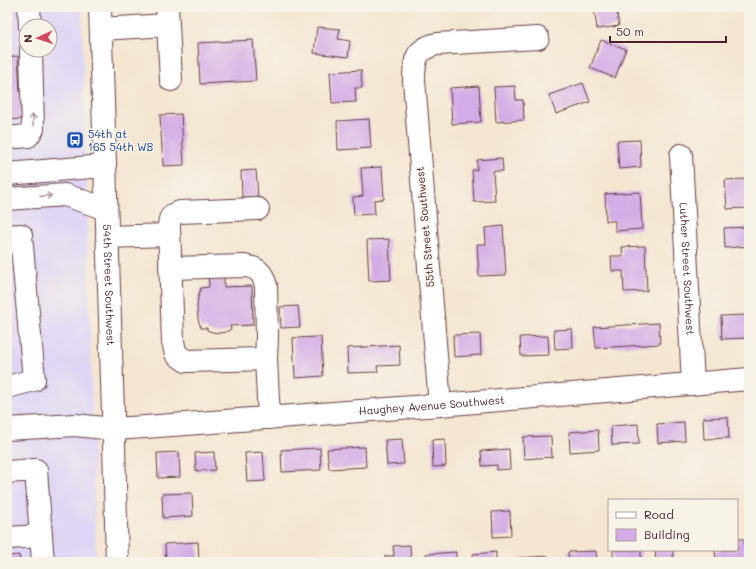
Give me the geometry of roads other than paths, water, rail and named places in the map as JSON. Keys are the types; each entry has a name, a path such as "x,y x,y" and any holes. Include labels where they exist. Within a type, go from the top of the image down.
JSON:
{"street":[{"path":"30,7 30,18"},
{"name":"54th Street Southwest","path":"100,7 117,562"},
{"path":"101,29 167,16 171,80"},
{"name":"55th Street Southwest","path":"440,405 414,80 414,64 420,51 430,46 445,43 538,38"},
{"path":"7,138 28,136 33,129 31,58"},
{"name":"Luther Street Southwest","path":"682,155 693,384"},
{"path":"7,174 104,166"},
{"path":"7,199 65,195 106,209"},
{"path":"258,209 180,212 171,217 169,221 169,235 172,342 176,354 180,359 186,362 266,359"},
{"path":"7,236 21,235 34,380 7,387"},
{"path":"107,237 169,235"},
{"path":"170,268 245,266 257,269 264,279 266,286 266,359 269,418"},
{"name":"Haughey Avenue Southwest","path":"7,429 75,425 114,429 440,405 749,379"},
{"path":"7,472 36,470 43,562"},
{"path":"7,538 41,536"}],"place":[{"name":"54th at 165 54th WB","path":"75,140"}]}
